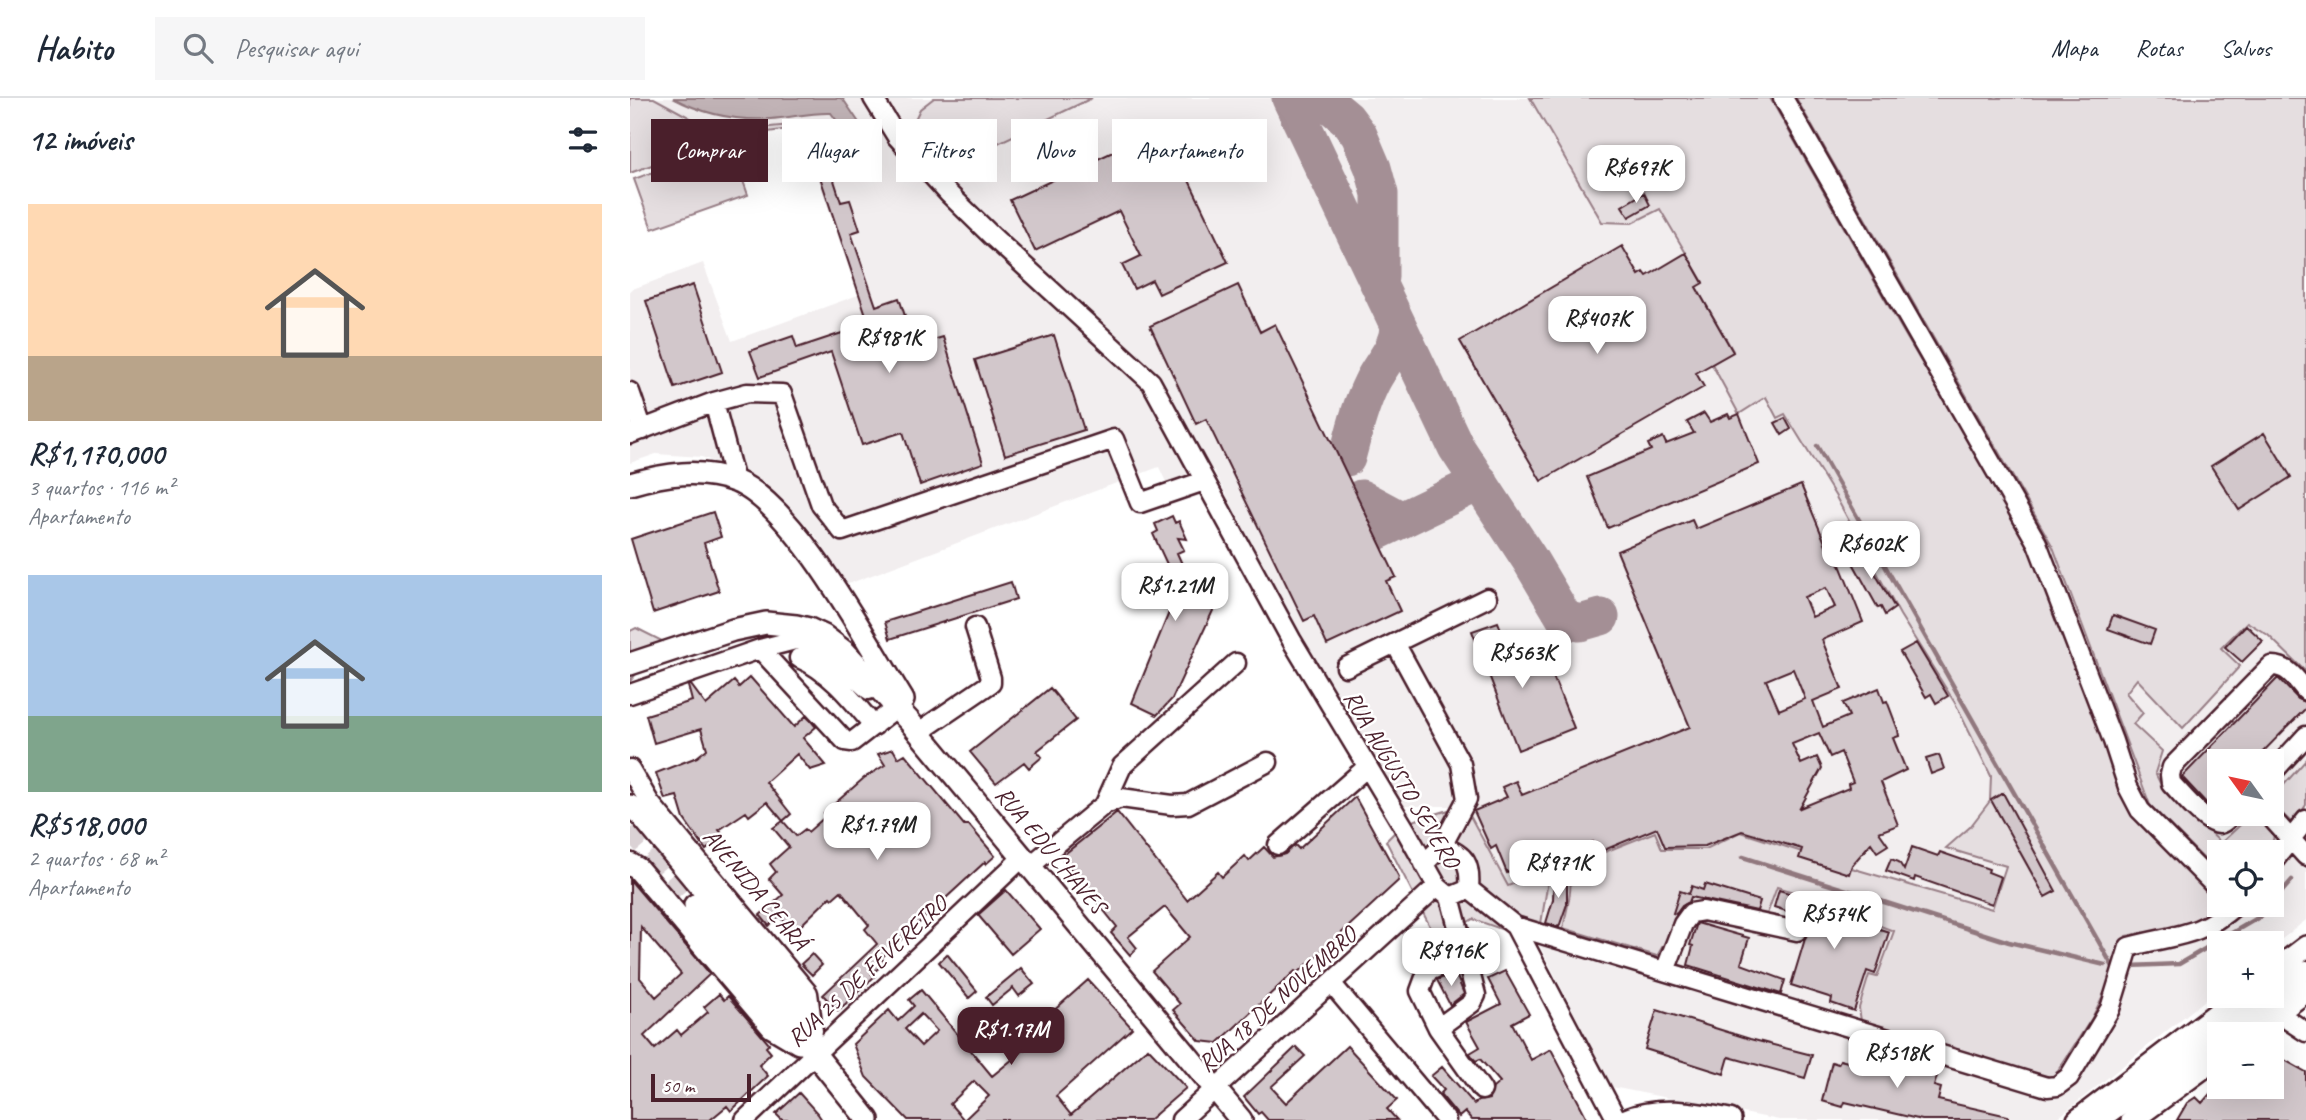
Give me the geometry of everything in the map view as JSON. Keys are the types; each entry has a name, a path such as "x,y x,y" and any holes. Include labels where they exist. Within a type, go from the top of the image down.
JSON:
{"main road":[{"path":"630,484 668,474 708,474 735,481 751,490 781,515 804,544 903,700 906,720"},
{"path":"630,664 733,630 766,623 796,625 824,636 845,652 906,720"},
{"name":"RUA EDU CHAVES","path":"906,720 1241,1120"},
{"path":"634,799 641,816 797,1003 815,1053"},
{"path":"630,864 638,869 772,1027 815,1053"},
{"path":"695,905 868,1120"},
{"path":"2284,964 2306,947"},
{"path":"2284,999 2306,991"},
{"path":"2078,1120 2224,1008"},
{"path":"2123,1119 2207,1064"},
{"path":"1626,1120 1645,1113 1667,1112 1722,1119"}],"street":[{"name":"RUA AUGUSTO SEVERO","path":"873,98 897,137 948,193 1151,382 1292,641 1424,864 1443,892 1469,889 1515,926 1617,1120"},
{"path":"1783,98 2037,543 2128,787 2140,810 2207,878"},
{"path":"630,392 636,432 714,402 747,393 782,394 821,505 842,531 1114,439 1140,503 1204,481"},
{"path":"714,402 735,481"},
{"path":"1346,667 1487,598"},
{"path":"630,694 760,649 845,741 852,742 874,726 906,720 991,683 975,627"},
{"name":"RUA EDU CHAVES","path":"760,649 799,639 837,661 906,720"},
{"path":"1395,643 1461,764 1467,799 1442,846 1424,864"},
{"path":"799,658 816,665 835,681 874,726"},
{"path":"1105,804 1122,766 1236,663"},
{"path":"2207,820 2171,783 2172,767 2271,666 2280,665 2288,669 2306,691"},
{"path":"2284,760 2306,736"},
{"path":"1105,804 1121,798 1172,805 1188,804 1268,762"},
{"path":"1278,845 1367,767"},
{"path":"630,769 634,799"},
{"name":"RUA 25 DE FEVEREIRO","path":"745,1120 1026,862 1105,804"},
{"path":"2284,848 2306,820"},
{"path":"2279,826 2306,856"},
{"path":"1442,846 1462,856 1470,872 1469,889"},
{"path":"1438,1028 1475,999 1465,955 1443,892"},
{"name":"RUA 18 DE NOVEMBRO","path":"1181,1120 1331,983 1443,892"},
{"path":"1665,971 1683,925 1692,913 1703,911 1797,932"},
{"path":"1515,926 2047,1087 2057,1086 2069,1077 2110,1010 2129,947 2187,934 2212,924 2220,917"},
{"path":"1465,955 1427,972 1420,991 1438,1028 1482,1090"},
{"path":"2284,989 2306,970"},
{"path":"2284,994 2306,980"},
{"path":"1331,983 1446,1120"},
{"path":"2238,1022 2261,1008"},
{"path":"2247,1022 2263,1008"},
{"path":"2270,1008 2306,1032"},
{"path":"2100,1120 2207,1043"},
{"path":"2123,1119 2207,1054"}],"shaded area":[{"path":"630,98 2306,98 2306,920 2284,937 2284,931 2207,931 2207,999 2055,1120 1779,1120 1612,1087 1538,942 1549,869 1508,886 1468,812 1462,806 1400,806 1310,656 1213,469 1166,482 1159,467 848,584 814,534 783,499 761,482 702,457 656,454 630,463 630,290 703,263 732,341 858,295 820,182 882,182 882,119 782,119 782,130 768,132 768,119 651,119 651,165 630,173"},
{"path":"630,98 654,98 692,119 651,119 651,165 630,173"},
{"path":"673,98 840,98 857,119 835,119 831,113 816,113 770,119 745,119 684,104"},
{"path":"934,98 1092,98 1048,119 1011,119 1011,137 997,143 997,119 915,119 920,109"},
{"path":"1530,98 1770,98 2028,544 2133,813 2207,888 2205,915 2179,926 2126,936 2112,977 2092,1018 2051,1081 1862,1027 1859,1008 1869,975 1877,977 1894,931 1843,912 1843,906 1777,887 1766,917 1745,915 1677,922 1657,956 1563,928 1570,879 1564,862 1556,857 1590,846 1595,856 1655,832 1662,849 1706,849 1740,832 1992,909 2006,866 1946,848 1970,827 1990,801 1991,776 1955,703 1900,615 1836,497 1785,414 1777,418 1766,397 1739,414 1712,364 1733,351 1696,287 1703,282 1660,209 1632,223 1602,222"},
{"path":"1796,98 2306,98 2306,672 2268,635 2247,622 2221,648 2240,666 2183,728 2137,679 2126,693 2143,713 2133,724 2162,751 2155,773 2162,787 2218,840 2207,840 2207,862 2150,805 2053,547"},
{"path":"782,126 782,130 768,132 768,127"},
{"path":"651,173 651,182 743,182 748,195 652,229 634,179"},
{"path":"636,628 664,642 630,681 630,631"},
{"path":"2306,760 2306,805 2293,824 2284,815 2284,785"},
{"path":"1462,806 1468,812 1508,886 1550,869 1538,942 1473,919 1437,940 1386,841 1403,824"},
{"path":"2239,826 2269,826 2273,840 2224,840"}],"building":[{"path":"1112,152 1112,182 1190,182 1228,262 1159,294 1152,280 1134,289 1122,265 1141,256 1119,211 1035,251 1010,200 1048,182 1098,182 1098,159"},
{"path":"822,182 835,182 841,202 850,200 860,230 851,233 876,306 899,298 905,316 882,324 891,353 943,337 983,463 920,485 903,432 862,445 831,352 760,377 750,351 793,336 797,348 869,324"},
{"path":"1644,193 1650,205 1629,217 1622,206"},
{"path":"1622,246 1639,275 1644,272 1647,276 1686,253 1703,283 1696,287 1733,352 1696,373 1704,387 1541,481 1460,341"},
{"path":"693,285 722,372 675,388 646,301"},
{"path":"1238,285 1260,332 1275,324 1396,577 1386,581 1400,611 1327,645 1314,616 1304,621 1206,419 1196,424 1150,326"},
{"path":"1054,335 1084,430 1005,455 975,360"},
{"path":"1704,413 1710,422 1728,414 1730,418 1739,414 1759,464 1608,528 1587,477 1651,450 1648,444 1663,437 1666,444 1694,433 1687,422"},
{"path":"1785,418 1791,429 1782,435 1775,423"},
{"path":"2264,433 2291,477 2239,510 2211,466"},
{"path":"1801,485 1831,557 1836,555 1863,622 1822,640 1842,689 1813,701 1823,727 1849,716 1843,703 1879,688 1884,702 1887,701 1899,736 1893,738 1906,770 1881,782 1898,825 1879,832 1888,845 1877,852 1871,843 1852,865 1849,874 1799,858 1802,849 1742,831 1705,846 1665,847 1657,828 1597,853 1593,842 1513,879 1510,872 1507,873 1496,846 1491,849 1474,811 1507,797 1502,787 1516,781 1522,795 1690,727 1617,551 1692,520 1696,529","holes":["1826,588 1835,607 1812,617 1804,597","1793,669 1805,699 1779,710 1766,680","1819,733 1830,757 1841,752 1853,782 1848,784 1849,788 1800,808 1822,768 1817,757 1801,764 1792,744"]},
{"path":"713,512 721,537 704,543 719,591 653,613 631,539"},
{"path":"1172,516 1175,523 1179,521 1187,539 1178,538 1184,550 1177,553 1186,573 1223,589 1172,699 1157,715 1132,703 1170,610 1153,602 1162,581 1178,588 1153,534 1158,531 1155,524"},
{"path":"1860,547 1895,608 1885,615 1881,607 1878,608 1848,554"},
{"path":"1011,582 1016,599 890,639 885,622"},
{"path":"2113,615 2155,630 2150,644 2108,629"},
{"path":"1498,622 1502,632 1507,630 1525,673 1548,664 1574,728 1518,750 1472,631"},
{"path":"2246,625 2263,641 2242,662 2225,647"},
{"path":"1916,643 1948,696 1936,703 1931,694 1926,697 1900,652"},
{"path":"750,677 794,727 806,716 811,721 816,727 803,738 826,765 810,770 797,754 766,782 791,814 783,821 767,802 749,816 746,812 719,830 724,836 706,850 684,819 677,796 665,799 656,773 697,757 707,749 701,729 654,743 646,715 692,701 688,686 691,685 706,705 734,681 739,687"},
{"path":"2278,678 2298,699 2306,702 2306,708 2266,749 2209,749"},
{"path":"1050,688 1076,720 1037,751 1042,757 1029,768 1024,762 996,783 970,752"},
{"path":"893,749 898,758 905,754 964,825 969,825 995,856 986,864 985,862 881,958 885,962 872,974 875,976 838,1011 823,995 877,944 865,929 869,925 841,891 832,899 830,897 794,932 779,916 769,926 760,915 783,895 769,879 776,872 770,864 789,847 773,828 783,821 796,836 805,829 808,832 826,816 824,813 864,778 885,765 878,754"},
{"path":"2207,751 2207,804 2182,777"},
{"path":"1939,755 1944,769 1931,774 1926,759"},
{"path":"2003,793 2056,891 2045,897 1991,800"},
{"path":"1355,797 1399,877 1398,881 1218,1043 1200,1041 1173,1010 1180,1004 1152,971 1190,937 1165,907 1128,937 1137,948 1130,955 1111,933 1117,927 1061,857 1117,812 1187,900 1218,872 1222,877 1245,856 1249,861 1264,847 1273,857 1285,854 1295,845 1299,849"},
{"path":"1912,847 1938,856 1940,852 1989,869 1988,872 2001,877 1992,904 1915,877 1914,881 1886,871 1891,859 1899,862 1904,870"},
{"path":"1554,873 1567,874 1567,904 1559,927 1546,923 1553,900"},
{"path":"630,880 710,974 644,1036 655,1049 677,1030 681,1035 708,1012 704,1007 719,994 724,1000 728,996 769,1044 766,1047 771,1053 759,1065 768,1076 731,1111 727,1106 710,1120 630,1120","holes":["641,927 681,974 656,997 640,978"]},
{"path":"1705,884 1760,901 1757,911 1691,897 1676,914 1673,913 1680,891 1689,894 1692,886 1703,890"},
{"path":"1006,890 1040,929 1011,954 978,915"},
{"path":"1779,890 1841,909 1839,916 1889,932 1875,974 1867,971 1854,1011 1831,1003 1832,998 1791,985 1811,919 1774,907"},
{"path":"1697,923 1749,938 1741,964 1785,980 1781,994 1688,965 1693,946 1690,945"},
{"path":"812,954 822,965 812,975 801,964"},
{"path":"947,954 977,991 969,998 939,962"},
{"path":"1021,968 1034,984 1019,996 1013,988 992,1005 986,997"},
{"path":"1505,971 1529,1014 1512,1023 1531,1060 1551,1049 1588,1120 1472,1120 1465,1112 1459,1117 1440,1094 1444,1090 1431,1076 1442,1067 1474,1104 1489,1099 1493,1088 1500,1082 1480,1059 1476,1061 1470,1053 1480,1047 1466,1022 1501,1004 1488,979"},
{"path":"1455,972 1464,994 1450,1005 1437,980"},
{"path":"1088,980 1132,1028 1056,1096 1071,1115 1148,1048 1186,1088 1149,1120 964,1120 908,1120 866,1077 853,1044 889,1010 898,1021 914,1006 909,1000 921,990 992,1076 1030,1045 1023,1038","holes":["921,1014 937,1031 921,1046 905,1029","974,1081 989,1096 964,1120 950,1104"]},
{"path":"1657,1010 1812,1055 1805,1078 1729,1057 1724,1074 1645,1049"},
{"path":"1347,1046 1397,1100 1387,1109 1397,1120 1268,1120 1261,1112 1258,1114 1244,1097 1296,1047 1305,1056 1271,1087 1286,1103"},
{"path":"1870,1054 1905,1064 1907,1057 1940,1066 1934,1086 1941,1088 1938,1100 2008,1116 2008,1120 1922,1120 1845,1102 1843,1107 1822,1101 1832,1062 1838,1064 1840,1060 1867,1067"},
{"path":"2284,1060 2306,1072 2306,1120 2177,1120 2187,1103 2196,1097 2202,1103 2207,1097 2284,1099"},
{"path":"799,1093 822,1120 782,1120 776,1114"}],"waterway":[{"path":"1817,446 2113,967"},
{"path":"1743,857 2009,942 2105,965"},
{"path":"2284,889 2292,880"},
{"path":"2130,966 2179,964 2259,917"}],"taxiway":[{"path":"1290,98 1456,447 1565,619 1580,623 1601,617"},
{"path":"1322,98 1347,119 1359,135 1373,168 1380,194 1380,277"},
{"path":"1347,458 1363,402 1392,349 1398,326"},
{"path":"1370,535 1480,482"},
{"path":"1361,498 1402,520"}],"tunnel":[{"path":"630,829 695,905"}]}
